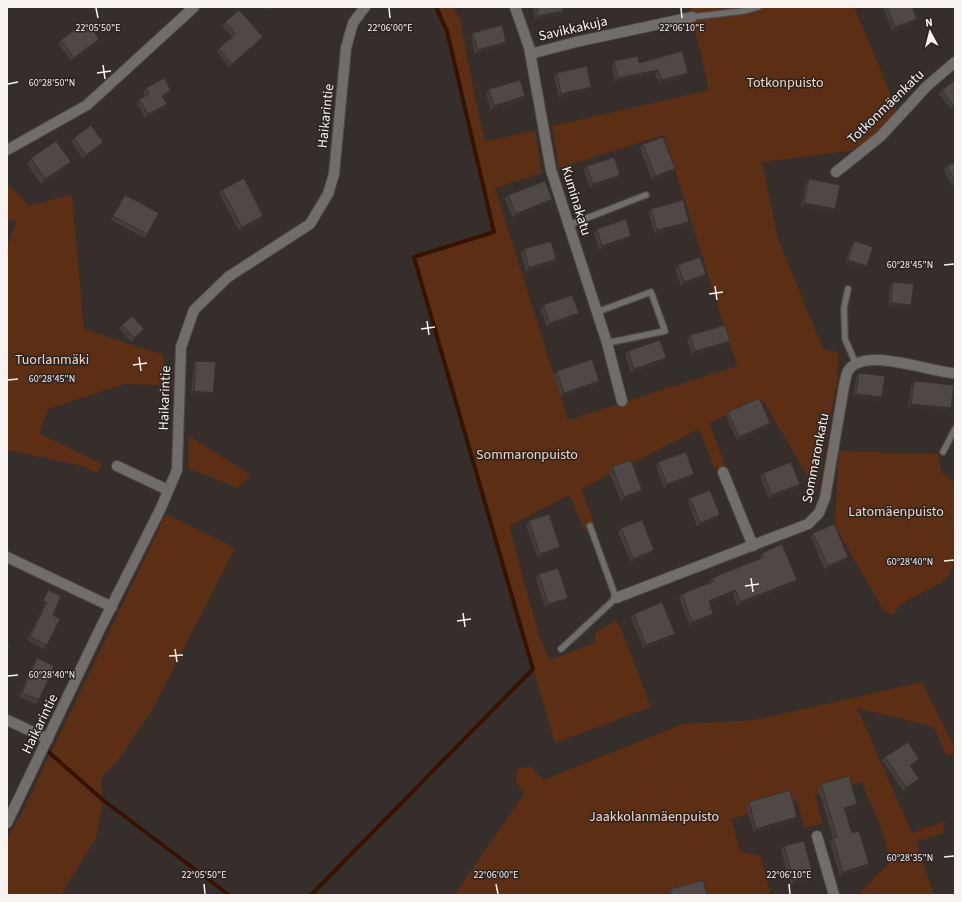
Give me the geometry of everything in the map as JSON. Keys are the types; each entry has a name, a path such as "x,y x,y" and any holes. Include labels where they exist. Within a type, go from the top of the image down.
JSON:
{"street":[{"path":"7,150 87,105 194,7"},
{"name":"Haikarintie","path":"7,824 160,510 177,470 181,348 194,310 228,278 310,224 328,194 334,174 346,48 354,23 365,7"},
{"name":"Kuminakatu","path":"516,7 530,54 551,170 607,343 622,401"},
{"name":"Savikkakuja","path":"530,54 576,42 692,17"},
{"name":"Totkonmäenkatu","path":"836,172 881,136 927,86 955,62"},
{"path":"856,364 869,359 885,360 955,373"},
{"name":"Sommaronkatu","path":"616,598 808,524 819,513 825,498 844,386 848,371 856,364"},
{"path":"117,466 168,490"},
{"path":"723,472 753,546"},
{"path":"7,557 112,607"},
{"path":"7,720 48,739"},
{"path":"817,836 834,895"}],"lane":[{"path":"692,17 743,11 758,7"},
{"path":"568,225 646,195"},
{"path":"848,289 844,308 846,340 856,364"},
{"path":"597,312 651,292 665,330 607,343"},
{"path":"944,452 955,428"},
{"path":"561,649 616,598 590,526"}],"green space":[{"path":"434,7 453,7 460,19 485,142 535,130 542,173 495,188 568,420 737,366 664,135 559,168 552,126 709,90 690,7 854,7 897,109 882,132 864,149 762,162 778,239 823,349 838,352 837,383 816,491 764,402 732,412 709,423 725,465 715,469 699,429 581,489 595,526 584,530 570,495 509,526 539,636 550,660 594,643 596,633 616,620 623,634 651,707 555,743 414,257 494,232 447,31 439,12"},
{"name":"Tuorlanmäki","path":"7,184 29,206 72,194 84,329 164,355 163,385 124,384 48,409 39,433 102,464 97,473 83,466 7,450 7,246 17,221 7,220"},
{"path":"189,436 251,475 238,488 188,468"},
{"name":"Latomäenpuisto","path":"839,451 938,454 941,472 955,483 955,559 949,576 940,583 901,604 893,615 884,611 835,526"},
{"path":"166,514 235,548 154,707 117,762 103,775 101,787 103,800 96,838 61,895 7,895 7,839 21,815"},
{"name":"Jaakkolanmäenpuisto","path":"922,682 955,749 955,754 946,755 934,727 857,708 912,833 945,821 943,833 916,842 934,895 858,895 891,861 882,829 861,782 815,795 823,823 804,828 797,800 731,819 740,851 760,856 771,895 708,895 698,883 665,892 666,895 454,895 524,794 516,782 518,768 531,767 543,780 683,724 755,720"}],"building":[{"path":"537,7 562,7 563,11 538,16"},
{"path":"887,7 912,7 917,19 895,27"},
{"path":"239,10 263,37 232,64 219,48 236,34 225,22"},
{"path":"86,21 99,39 74,58 61,40"},
{"path":"502,25 506,42 478,50 473,33"},
{"path":"682,51 688,73 661,80 658,70 618,78 614,61 638,56 639,63"},
{"path":"587,66 591,87 561,94 557,73"},
{"path":"164,78 171,90 162,96 167,104 148,114 139,99 149,94 146,88"},
{"path":"520,80 525,96 494,106 489,89"},
{"path":"955,80 955,104 953,105 942,90"},
{"path":"91,125 103,142 86,155 74,138"},
{"path":"663,137 675,169 655,176 643,144"},
{"path":"56,141 71,162 45,179 31,158"},
{"path":"614,157 620,175 593,184 587,166"},
{"path":"955,162 955,182 947,166"},
{"path":"244,178 263,216 242,227 222,190"},
{"path":"809,179 840,185 835,209 804,203"},
{"path":"545,181 552,199 516,214 508,195"},
{"path":"125,195 159,213 147,234 113,216"},
{"path":"683,200 689,222 657,230 651,209"},
{"path":"626,219 631,236 602,246 597,229"},
{"path":"551,241 556,259 529,268 524,249"},
{"path":"854,241 873,247 867,266 848,260"},
{"path":"700,257 706,274 684,282 678,265"},
{"path":"893,282 914,284 911,305 891,303"},
{"path":"572,295 579,313 550,323 543,305"},
{"path":"132,316 144,329 134,338 122,325"},
{"path":"725,325 730,341 695,351 690,335"},
{"path":"660,340 666,358 634,369 628,351"},
{"path":"592,359 599,381 564,393 557,371"},
{"path":"196,361 216,362 213,393 194,391"},
{"path":"859,373 885,376 882,397 856,394"},
{"path":"914,381 954,385 951,408 911,404"},
{"path":"759,398 770,423 739,437 728,412"},
{"path":"686,452 694,474 667,484 658,462"},
{"path":"631,460 642,490 624,497 612,467"},
{"path":"791,462 800,484 772,495 763,473"},
{"path":"710,490 720,515 700,523 690,498"},
{"path":"549,514 560,547 540,554 529,521"},
{"path":"642,520 654,550 633,559 621,528"},
{"path":"834,524 848,557 828,566 813,533"},
{"path":"782,544 797,580 740,602 735,590 709,601 713,614 692,622 682,594 714,581 712,578 764,557 762,553"},
{"path":"558,568 568,598 548,604 539,574"},
{"path":"48,590 61,596 53,615 60,619 47,645 30,637 47,602 43,601"},
{"path":"662,602 675,634 646,645 634,614"},
{"path":"37,658 54,666 39,700 22,693"},
{"path":"908,742 919,759 910,765 919,779 906,787 885,757"},
{"path":"849,776 857,804 844,808 852,833 859,831 869,864 843,872 833,838 837,837 821,784"},
{"path":"790,790 797,817 756,829 749,802"},
{"path":"804,841 813,875 794,881 784,846"},
{"path":"703,880 707,895 672,895 670,889"}],"waterway":[{"path":"311,895 533,669 414,257 494,232 447,31 436,7"},
{"path":"44,748 103,800 229,895"}],"park label":[{"name":"Totkonpuisto","path":"785,83"},
{"name":"Sommaronpuisto","path":"527,455"}]}
